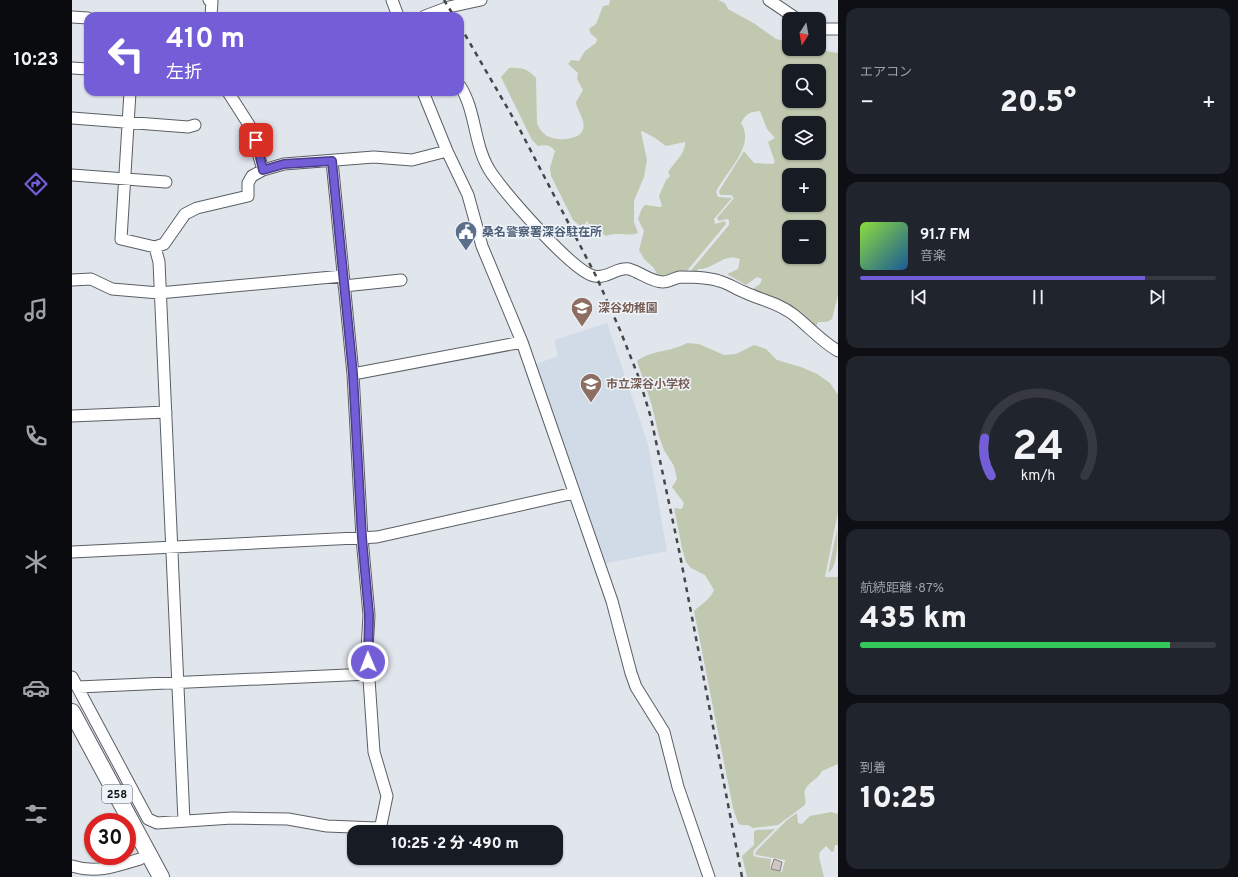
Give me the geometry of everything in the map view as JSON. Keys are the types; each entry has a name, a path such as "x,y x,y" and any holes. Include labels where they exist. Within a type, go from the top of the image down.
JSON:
{"highway":[{"name":"258","path":"72,712 161,877"},
{"name":"258","path":"72,731 116,813"},
{"path":"136,851 150,877"}],"street":[{"path":"209,0 212,2 211,12"},
{"path":"392,0 396,12"},
{"path":"437,12 449,7 481,0"},
{"path":"769,0 786,12"},
{"path":"72,17 84,18"},
{"path":"826,29 838,30"},
{"path":"72,68 84,69"},
{"path":"464,94 468,103 483,159 491,173 515,203 545,236 589,274 603,277 624,269 633,270 659,282 680,278 719,280 744,293 782,307 795,315 827,345 838,351"},
{"path":"130,96 121,239 155,247 164,244 185,214 197,208 248,196 248,183 252,176 263,170 284,164 374,157 412,160 447,152"},
{"path":"231,96 251,128 263,170"},
{"path":"425,96 447,152 468,195 482,246 522,342 612,601 631,673 636,687 664,732 678,787 709,877"},
{"path":"72,118 128,121 188,127 195,125"},
{"path":"72,677 139,811 148,819 157,823 232,818 288,819 327,826 380,827 387,796 374,752 367,650 369,615 362,538 353,374 332,161"},
{"path":"72,175 166,182"},
{"path":"155,247 158,262 166,412 184,821"},
{"path":"72,280 91,279 112,290 159,293 344,281 401,280"},
{"path":"353,374 522,342"},
{"path":"72,416 166,412"},
{"path":"72,552 377,537 574,493"},
{"path":"78,687 369,674"},
{"path":"72,866 80,869 104,870 140,859"}],"shaded area":[{"name":"市立深谷小学校","path":"607,323 648,444 667,551 603,564 533,365 558,356 554,340"}],"green space":[{"path":"610,0 718,0 725,3 728,9 755,24 776,39 782,40 782,56 826,56 826,51 838,53 838,295 832,319 827,322 818,322 815,329 754,294 753,289 760,284 762,279 757,277 746,285 727,274 738,269 740,259 734,257 724,259 703,269 698,269 696,277 688,274 729,225 729,220 719,221 717,218 734,198 731,195 720,195 719,191 744,151 754,163 773,164 775,162 768,142 775,138 767,129 760,111 749,114 741,123 745,132 745,141 738,158 716,192 718,197 732,198 714,219 715,224 725,221 726,224 686,272 660,280 654,268 644,259 639,250 644,231 638,219 642,208 645,205 662,206 659,196 666,180 670,176 668,172 684,150 685,142 666,146 655,138 642,131 641,132 647,160 644,177 634,201 634,222 638,233 606,236 601,232 598,226 589,224 587,221 584,225 579,225 573,220 551,176 550,168 555,151 549,146 538,146 532,140 501,77 509,68 521,68 530,72 536,78 537,124 541,131 547,136 556,139 567,139 577,136 581,133 584,126 576,102 583,90 577,79 578,73 568,64 571,60 579,61 585,51 596,43 597,39 591,34 589,29 596,24 603,6 609,5"},
{"path":"687,343 699,344 724,355 736,354 754,345 766,349 777,360 801,367 817,374 830,383 838,395 838,512 825,577 838,577 838,764 822,771 809,784 804,793 806,801 805,805 778,825 753,828 748,825 741,825 738,823 733,808 694,611 708,599 714,590 705,575 691,568 686,562 674,508 682,509 684,503 672,487 677,479 674,466 664,450 659,436 652,406 637,361 643,357"},
{"path":"837,529 836,560 834,566 828,573"},
{"path":"831,812 838,814 838,845 835,845 834,851 832,852 826,846 820,852 819,857 824,877 747,877 742,856 754,845 754,832 756,830 775,829 754,850 753,855 756,857 771,859 770,869 782,872 785,860 757,855 755,854 757,850 787,820 797,813 798,823 802,824 810,816"}],"building":[{"path":"774,859 782,862 780,871 771,869"}],"railway":[{"path":"444,0 452,12"},
{"path":"464,33 519,128 596,276 639,378 651,418 680,555 742,877"}],"place":[{"name":"桑名警察署深谷駐在所","path":"466,252"},
{"name":"深谷幼稚園","path":"582,328"},
{"name":"市立深谷小学校","path":"591,404"}],"route":[{"path":"256,140 263,170 284,164 309,161 332,161 353,374 362,538 369,615 367,650 368,662"}]}
